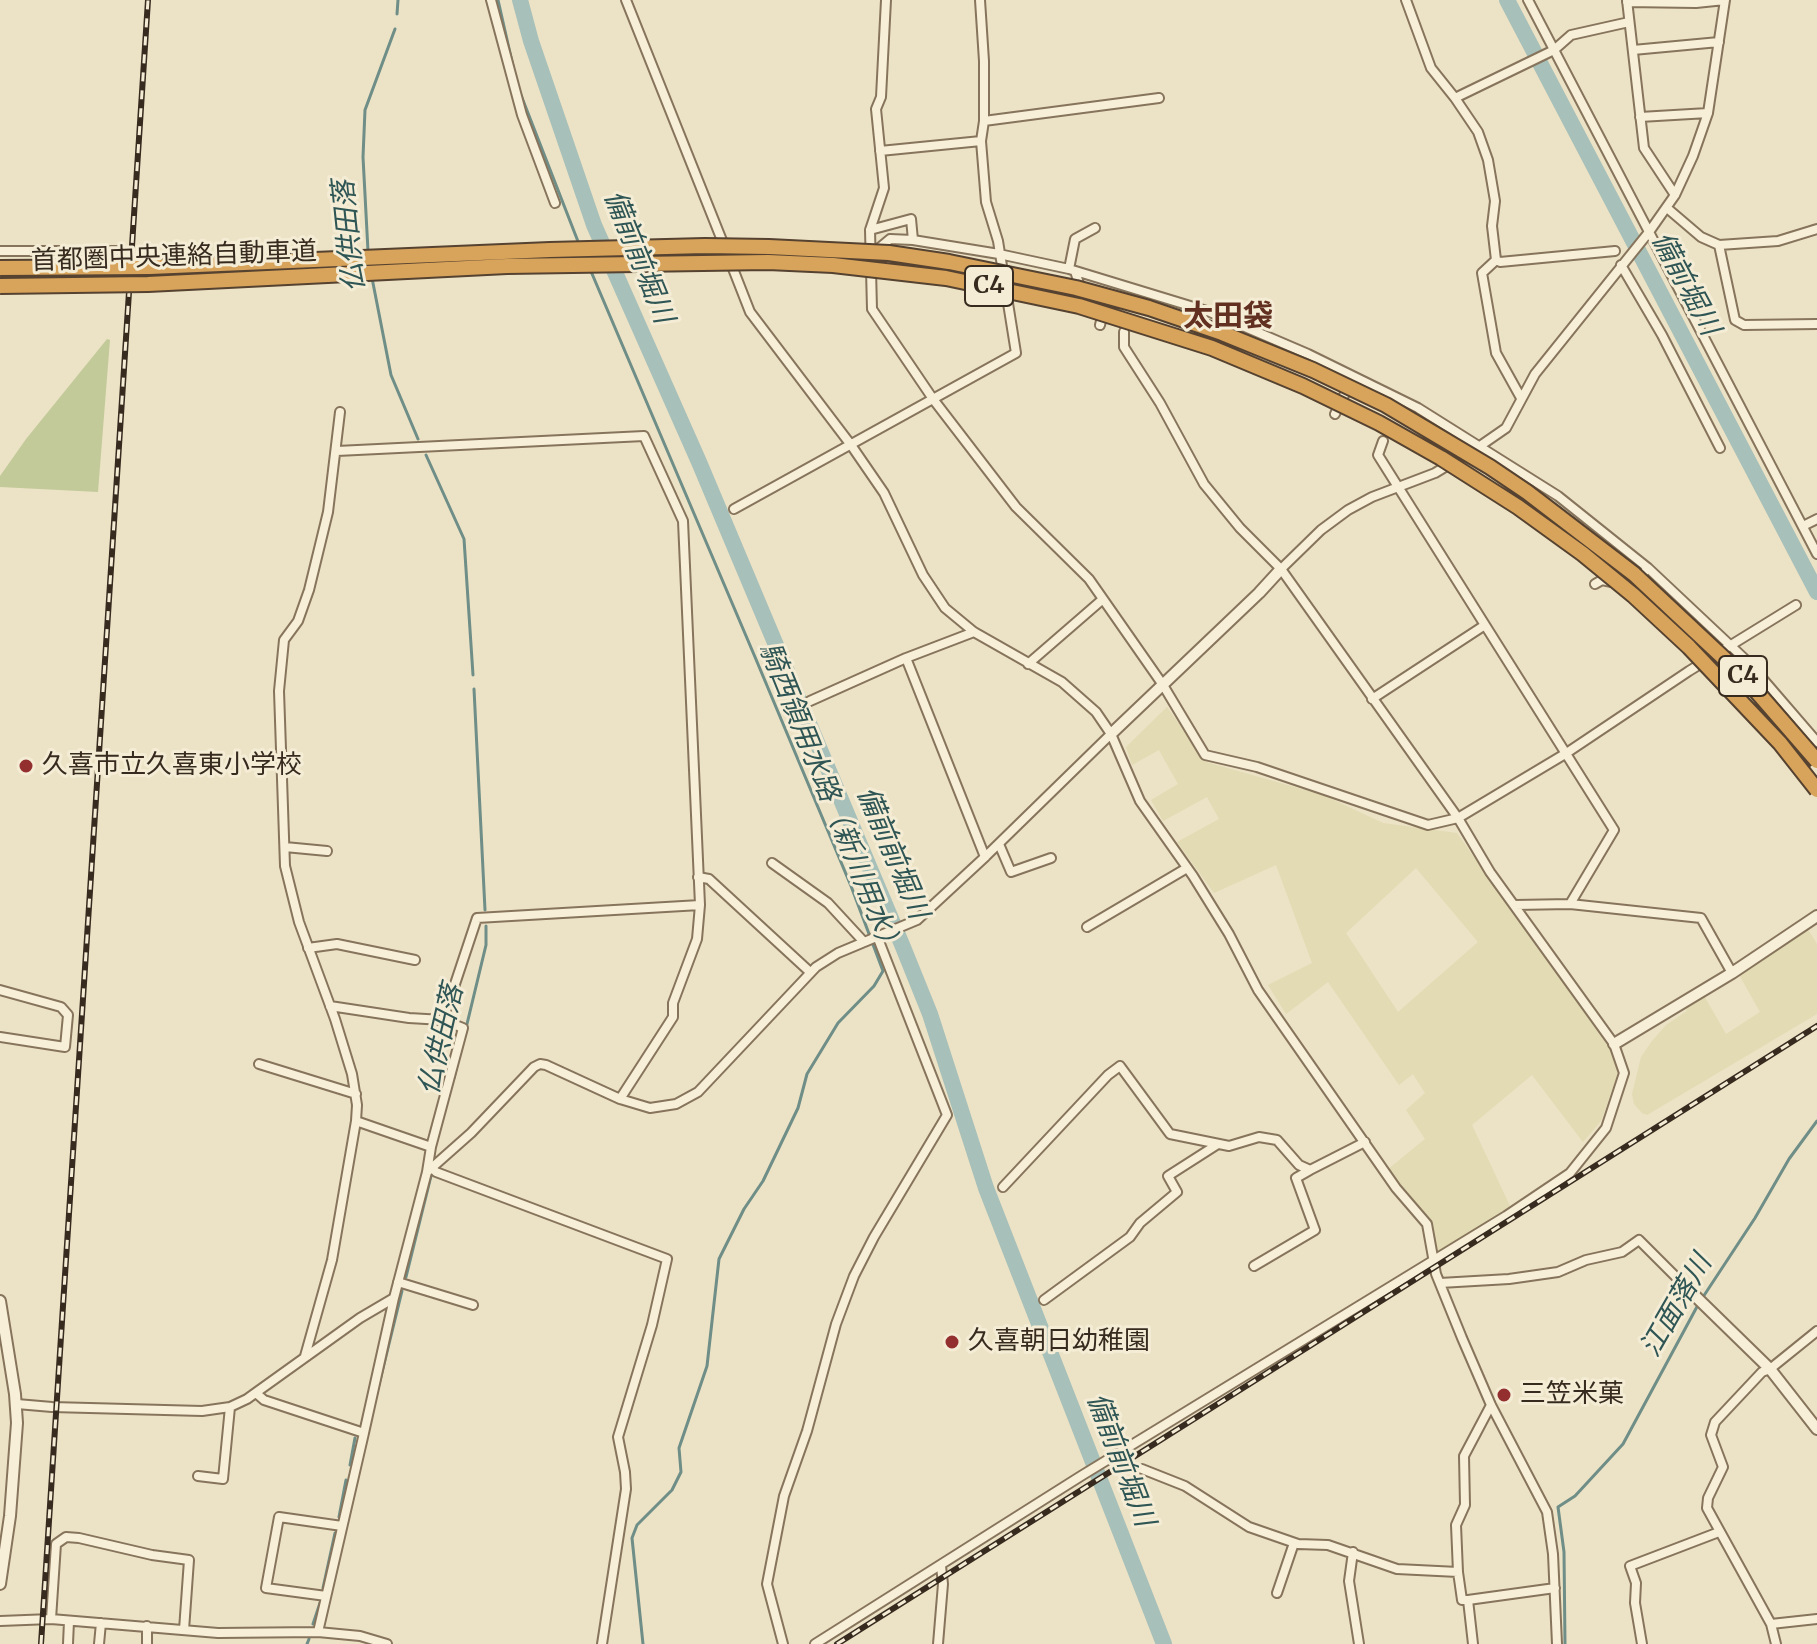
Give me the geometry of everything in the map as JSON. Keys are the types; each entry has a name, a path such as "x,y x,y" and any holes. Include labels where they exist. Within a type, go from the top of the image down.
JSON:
{"highway":[{"name":"首都圏中央連絡自動車道","path":"0,268 150,267 566,250 769,247 889,253 1076,288 1222,333 1300,365 1386,405 1464,450 1527,492 1634,574 1745,678 1817,761"},
{"name":"首都圏中央連絡自動車道","path":"0,286 164,283 507,266 768,262 833,265 946,278 1092,309 1212,348 1303,386 1379,423 1518,507 1583,554 1689,647 1780,743 1817,790"}],"street":[{"path":"491,0 522,115 555,203"},
{"path":"626,0 750,312 884,493 923,575 945,608 974,632 1062,682 1096,712 1111,734 1140,801 1229,934 1258,990 1396,1188 1427,1224 1434,1268 1440,1283 1491,1405 1547,1512 1557,1644"},
{"path":"886,0 881,97 876,109 884,188 870,230 872,309 933,399 1016,507 1089,579 1163,685 1205,755 1257,767 1428,825 1458,818 1565,754 1796,605"},
{"path":"734,509 1016,353 999,254 986,202 981,141 984,61 980,0"},
{"path":"1406,0 1431,68 1478,132 1488,160 1495,201 1492,226 1496,260"},
{"path":"1528,0 1817,554"},
{"path":"430,1170 540,1064 620,1099 650,1108 676,1104 698,1092 810,972 838,953 917,920 942,898 1321,530 1348,510 1435,473 1506,428 1535,374 1675,195 1708,113 1725,0 1696,3 1627,1 1644,148 1675,195"},
{"path":"1455,98 1554,50 1571,35 1629,22"},
{"path":"1633,50 1719,42"},
{"path":"984,121 1159,98"},
{"path":"1640,117 1708,113"},
{"path":"880,151 981,141"},
{"path":"1667,208 1701,237 1719,245 1778,241 1817,229"},
{"path":"870,230 911,219 913,240"},
{"path":"1095,228 1075,239 1072,270 1081,290 1102,317 1100,325"},
{"path":"871,254 890,239 913,240 1072,270 1238,323 1418,408 1558,496 1648,568 1732,645 1817,742"},
{"path":"1719,245 1735,320 1744,325 1817,324"},
{"path":"0,251 116,251"},
{"path":"1496,260 1615,251"},
{"path":"1496,260 1482,273 1493,342 1521,398"},
{"path":"1621,265 1662,335 1720,448"},
{"path":"815,1644 1570,1173 1606,1128 1624,1073 1614,1044 1490,872 1458,818 1281,569 1240,528 1204,484 1160,403 1124,347 1124,332"},
{"path":"1335,414 1353,375"},
{"path":"305,1356 332,1260 356,1121 356,1094 330,1006 308,948 285,866 279,691 284,640 298,621 309,590 328,512 340,412"},
{"path":"337,451 644,436 683,521 700,905 697,939 673,1003 673,1017 620,1099"},
{"path":"1383,441 1378,455 1614,830 1570,904"},
{"path":"1803,526 1817,519"},
{"path":"1595,584 1602,580 1631,586 1648,568"},
{"path":"1028,664 1103,599"},
{"path":"1372,699 1485,625"},
{"path":"810,701 906,658 974,632"},
{"path":"906,658 985,857"},
{"path":"999,844 1011,872 1051,858"},
{"path":"285,847 327,851"},
{"path":"772,863 828,903 864,942"},
{"path":"1087,927 1187,868"},
{"path":"698,877 709,879 810,972"},
{"path":"1515,905 1570,904 1701,918 1732,973"},
{"path":"443,1020 477,918 700,905"},
{"path":"1614,1044 1732,973 1817,916"},
{"path":"783,1644 767,1584 784,1496 807,1431 836,1324 854,1276 874,1237 947,1115 877,936"},
{"path":"308,948 337,944 415,960"},
{"path":"0,990 61,1007 68,1015 65,1047 0,1037"},
{"path":"318,1632 394,1298 430,1170 431,1147 463,1028 443,1020 330,1006"},
{"path":"259,1064 356,1094"},
{"path":"1003,1187 1120,1066 1170,1134 1229,1146 1259,1137 1277,1140 1299,1165 1310,1170"},
{"path":"356,1121 431,1147"},
{"path":"1254,1266 1315,1230 1296,1178 1365,1142"},
{"path":"1044,1300 1130,1237 1140,1223 1177,1192 1168,1176 1218,1143"},
{"path":"430,1170 667,1259 652,1325 618,1437 626,1489 602,1644"},
{"path":"1440,1283 1509,1279 1558,1272 1586,1260 1622,1252 1639,1240 1770,1369 1817,1429"},
{"path":"398,1282 473,1305"},
{"path":"17,1404 202,1411 230,1407 256,1393 305,1356 394,1298"},
{"path":"0,1301 17,1404 12,1492 0,1584"},
{"path":"1776,1644 1771,1624 1706,1503 1723,1467 1712,1441 1711,1429 1762,1372 1817,1331"},
{"path":"256,1393 264,1400 364,1433"},
{"path":"1491,1405 1464,1456 1465,1505 1456,1525 1462,1600 1555,1588"},
{"path":"198,1476 223,1479 230,1407"},
{"path":"1142,1469 1185,1486 1249,1527 1294,1543 1328,1545 1397,1569 1458,1572"},
{"path":"326,1596 266,1588 279,1517 342,1526"},
{"path":"1642,1644 1635,1603 1636,1583 1630,1566 1719,1532"},
{"path":"51,1619 56,1544 66,1537 79,1538 189,1560 184,1630"},
{"path":"1277,1593 1294,1543"},
{"path":"1353,1552 1349,1581 1359,1644"},
{"path":"938,1644 943,1584 941,1566"},
{"path":"1468,1600 1473,1644"},
{"path":"0,1621 51,1619 218,1633 318,1632 360,1636 387,1644"},
{"path":"1771,1624 1817,1619"},
{"path":"68,1644 69,1621"},
{"path":"99,1644 101,1623"},
{"path":"147,1626 147,1644"},
{"path":"218,1633 220,1644"}],"shaded area":[{"path":"1167,707 1206,762 1323,795 1383,823 1457,833 1610,1049 1618,1073 1601,1121 1583,1142 1532,1075 1472,1125 1510,1206 1437,1255 1432,1224 1387,1170 1425,1139 1406,1110 1425,1093 1413,1074 1399,1085 1328,982 1286,1014 1268,985 1312,963 1276,865 1214,893 1177,842 1219,819 1207,797 1163,821 1151,800 1178,784 1159,750 1132,765 1126,747","holes":["1416,868 1478,942 1398,1012 1346,933"]},
{"path":"1807,928 1817,944 1817,1014 1647,1115 1642,1113 1634,1104 1632,1094 1641,1057 1666,1025 1687,1011 1685,1006 1703,994 1726,1034 1760,1012 1738,973"}],"green space":[{"path":"107,339 110,340 98,492 0,487 0,476 26,439"}],"waterway":[{"name":"仏供田落","path":"397,14 398,0"},
{"name":"騎西領用水路（新川用水）","path":"498,0 515,75"},
{"name":"備前前堀川","path":"520,0 594,225 699,462 930,1014 986,1188 1164,1644"},
{"name":"備前堀川","path":"1507,0 1817,592"},
{"name":"仏供田落","path":"368,251 363,157 365,110 395,29"},
{"name":"騎西領用水路（新川用水）","path":"519,90 579,244"},
{"name":"騎西領用水路（新川用水）","path":"590,269 851,886 883,971 874,986 838,1023 807,1074 798,1108 763,1181 744,1209 719,1259 707,1366 679,1448 681,1472 672,1490 637,1525 632,1538 643,1644"},
{"name":"仏供田落","path":"372,278 391,375 418,439"},
{"name":"仏供田落","path":"426,455 464,539 473,675"},
{"name":"仏供田落","path":"474,689 485,910"},
{"name":"仏供田落","path":"454,1078 486,945 486,926"},
{"name":"江面落川","path":"1703,1297 1789,1159 1817,1121"},
{"name":"仏供田落","path":"406,1277 431,1176"},
{"name":"仏供田落","path":"372,1413 402,1291"},
{"name":"江面落川","path":"1565,1644 1564,1552 1558,1507 1575,1496 1623,1444 1699,1303"},
{"name":"仏供田落","path":"350,1465 355,1438"},
{"name":"仏供田落","path":"339,1517 346,1480"},
{"name":"仏供田落","path":"323,1588 335,1533"},
{"name":"仏供田落","path":"313,1624 321,1600"},
{"name":"仏供田落","path":"307,1644 309,1639"}],"railway":[{"path":"41,1644 148,0"},
{"path":"837,1644 1817,1026"}],"place":[{"name":"久喜市立久喜東小学校","path":"26,766"},
{"name":"久喜朝日幼稚園","path":"952,1342"},
{"name":"三笠米菓","path":"1504,1395"}],"district":[{"name":"太田袋","path":"1228,318"}]}
